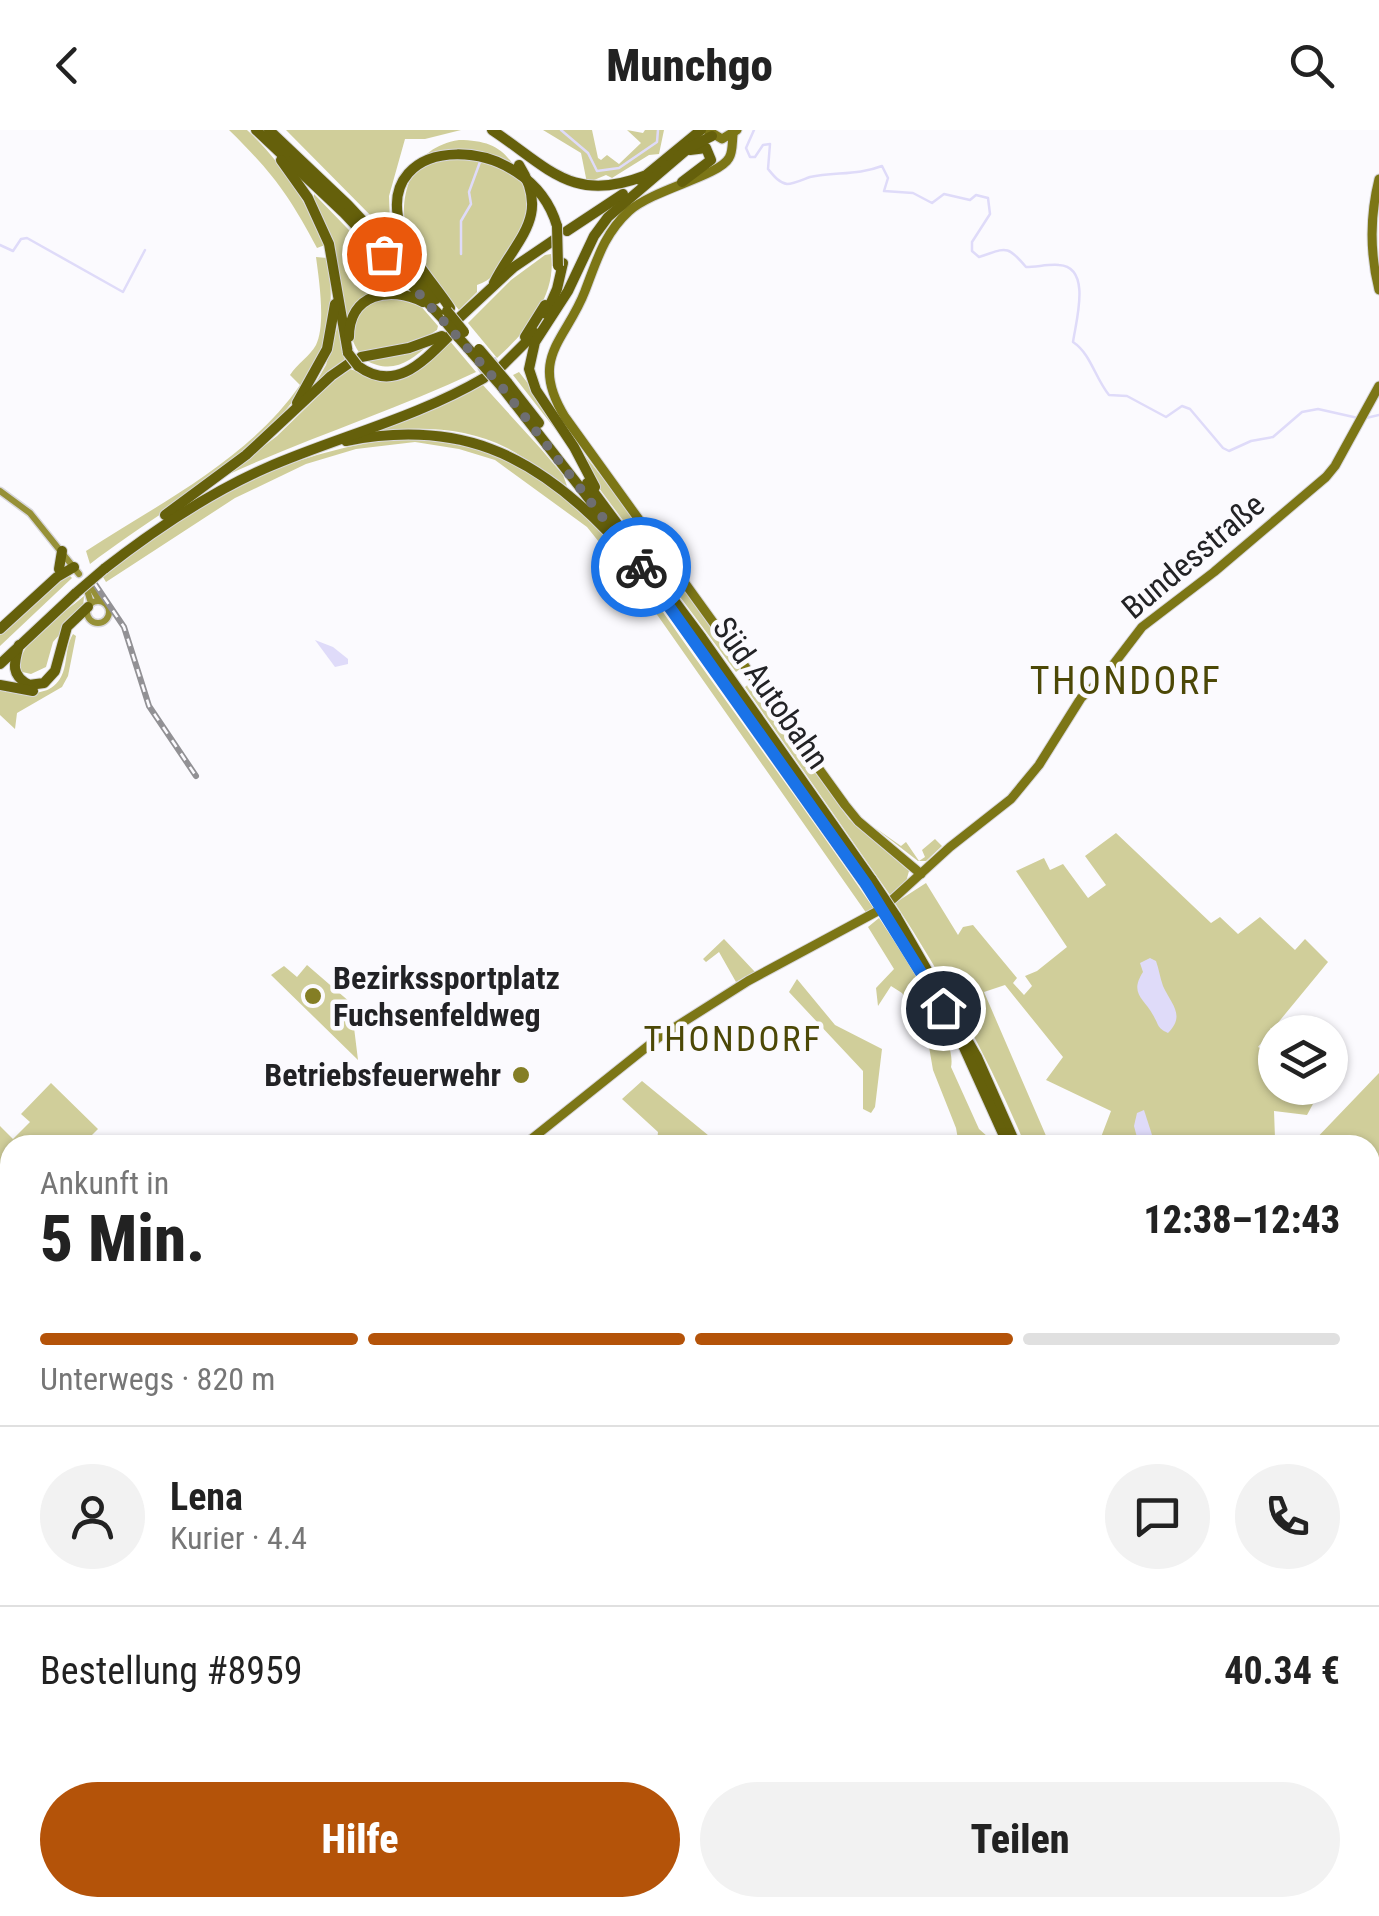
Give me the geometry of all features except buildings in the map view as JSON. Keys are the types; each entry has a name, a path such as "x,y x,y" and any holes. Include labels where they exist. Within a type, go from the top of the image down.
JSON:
{"highway":[{"path":"492,130 541,177 563,230 557,289 530,357 532,380 574,447 604,506"},
{"path":"262,132 301,186 329,244 355,358"},
{"name":"Süd Autobahn","path":"262,132 348,205 604,506 893,918 977,1057 1012,1135"},
{"path":"563,230 604,209 644,176 719,133"},
{"path":"560,264 536,323 500,364 542,326 568,291 594,236 620,205 698,141 719,133"},
{"path":"478,137 510,147 551,172 585,186 613,187 644,176"},
{"path":"428,147 412,162 397,200 402,232 452,324"},
{"path":"494,283 518,248 531,218 528,179 510,147"},
{"path":"682,182 712,158 701,147 684,153"},
{"path":"563,230 620,205"},
{"path":"0,664 102,566 273,431 331,376 355,358 409,348 452,324 554,243 494,283 452,324 421,364 399,376 378,376 355,358 348,335 358,306 375,295 402,294 452,324"},
{"path":"273,431 307,389 327,348 334,324 336,278"},
{"path":"102,566 216,493 312,450 429,405 482,376 270,460 165,516"},
{"name":"Süd Autobahn","path":"504,384 869,882"},
{"path":"312,450 367,437 414,433 454,437 496,449 550,478 632,554"},
{"path":"0,625 68,564"},
{"path":"0,655 81,589"},
{"path":"19,645 14,664 18,678 29,685 44,682 55,671 66,627 92,608"},
{"path":"0,685 35,690 52,685 60,673 69,633 92,608"},
{"name":"Süd Autobahn","path":"893,918 943,1008 1003,1135"}],"main road":[{"path":"719,133 726,148 723,164 641,202 606,239 585,292 553,350 550,372 554,395 599,465 844,805 921,874"},
{"path":"1379,180 1372,240 1379,290"},
{"name":"Bundesstraße","path":"893,900 1023,786 1081,698 1142,627 1326,477 1379,386"},
{"path":"0,491 30,513 68,564"},
{"path":"81,589 92,608"},
{"path":"537,1135 666,1032 748,981 876,912"}],"shaded area":[{"path":"229,130 247,130 272,156 301,198 325,245 317,248 279,185"},
{"path":"286,130 461,130 425,139 405,139 389,196 390,224 384,229"},
{"path":"543,130 592,130 598,158 607,155 619,164 641,143 627,130 664,130 659,154 649,155 612,178 606,175 587,183 581,153"},
{"path":"459,140 492,146 507,157 524,187 529,211 525,229 507,259 491,277 477,285 477,292 459,310 414,249 404,215 405,197 419,162 443,144"},
{"path":"314,194 408,291 380,291 345,330 335,246"},
{"path":"551,254 552,269 544,299 519,337 497,358 468,323 511,280"},
{"path":"316,257 327,258 330,312 317,360 292,402 258,440 218,474 90,564 86,551 202,478 255,435 300,385 290,375 316,345 321,326"},
{"path":"394,295 419,304 438,326 437,330 417,343 361,355 351,332 356,315"},
{"path":"338,325 345,360 311,391 326,365"},
{"path":"449,340 476,372 225,476 277,436 347,368 379,380 400,379 418,370"},
{"path":"431,343 400,364 384,366 365,360"},
{"path":"519,372 609,486 741,668 736,672 513,375"},
{"path":"482,384 563,475 567,486 507,448 474,435 421,429 368,433"},
{"path":"407,438 458,445 507,459 537,476 585,516 646,589 874,909 867,914 658,616 587,527 495,460 415,442 356,449 306,464 235,498 106,582 103,577 173,525 282,467 363,444"},
{"path":"69,575 72,578 0,646 0,634"},
{"path":"84,596 83,608 53,642 46,667 31,674 18,671 20,659 33,638"},
{"path":"73,634 76,636 68,676 62,687 17,713 15,729 0,715 0,690 40,692 56,684"},
{"path":"315,640 333,647 348,659 348,664 335,667"},
{"path":"750,683 849,819 909,871 906,882 890,895 745,687"},
{"path":"874,827 901,846 906,842 919,861 918,861"},
{"path":"1116,833 1211,923 1220,917 1238,934 1260,917 1295,950 1305,939 1328,962 1284,1015 1258,1015 1258,1105 1312,1105 1307,1115 1274,1111 1275,1135 1102,1135 1111,1111 1046,1080 1063,1057 1005,985 984,992 1046,1135 1021,1135 966,1021 895,903 926,883 958,935 963,927 973,925 1017,978 1013,983 1024,995 1032,986 1025,976 1067,947 1016,871 1044,858 1050,870 1063,864 1088,898 1106,885 1085,856"},
{"path":"935,839 942,846 926,861 919,861 925,857 922,850"},
{"path":"879,918 912,970 945,1035 951,1067 979,1129 986,1135 957,1135 933,1070 927,1035 902,993 891,986 878,1006 876,988 894,969 868,927"},
{"path":"724,939 755,972 736,982 719,952 706,962 703,959"},
{"path":"1150,958 1156,961 1175,1010 1176,1021 1168,1033 1159,1026 1138,991 1143,972 1140,963"},
{"path":"307,965 351,1003 358,1060 271,975 284,966 297,977"},
{"path":"797,979 835,1025 882,1049 871,1113 863,1109 863,1071 789,992"},
{"path":"1379,1073 1379,1135 1320,1135"},
{"path":"642,1081 708,1135 658,1135 622,1099"},
{"path":"51,1083 98,1129 92,1135 17,1135 30,1122 21,1114"},
{"path":"1144,1110 1152,1135 1136,1135 1137,1113"}],"waterway":[{"path":"561,130 588,153 597,171 619,168 657,142 658,130"},
{"path":"754,130 746,148 750,157 770,144 768,169 784,183 882,166 888,178 884,191 913,193 932,203 944,194 970,200 976,195 988,198 990,214 972,242 972,251 979,257 1005,250 1026,267 1055,265 1069,268 1076,275 1080,296 1073,342 1109,395 1127,396 1166,417 1182,406 1190,409 1229,451 1273,437 1302,412 1318,409 1358,418"},
{"path":"461,254 461,221 471,204 469,192 480,162"},
{"path":"0,245 13,251 21,239 27,238 123,292 145,250"},
{"path":"1366,418 1379,415"}],"tunnel":[{"path":"480,373 498,361"}],"railway":[{"path":"95,584 124,627 149,706 196,776"}],"way so far":[{"path":"384,254 501,386 641,567"}],"place":[{"name":"Bezirkssportplatz Fuchsenfeldweg","path":"313,996"},
{"name":"Betriebsfeuerwehr","path":"521,1075"}],"district":[{"name":"THONDORF","path":"1126,681"},
{"name":"THONDORF","path":"733,1039"}],"route":[{"path":"641,567 866,884 943,1008"}]}
